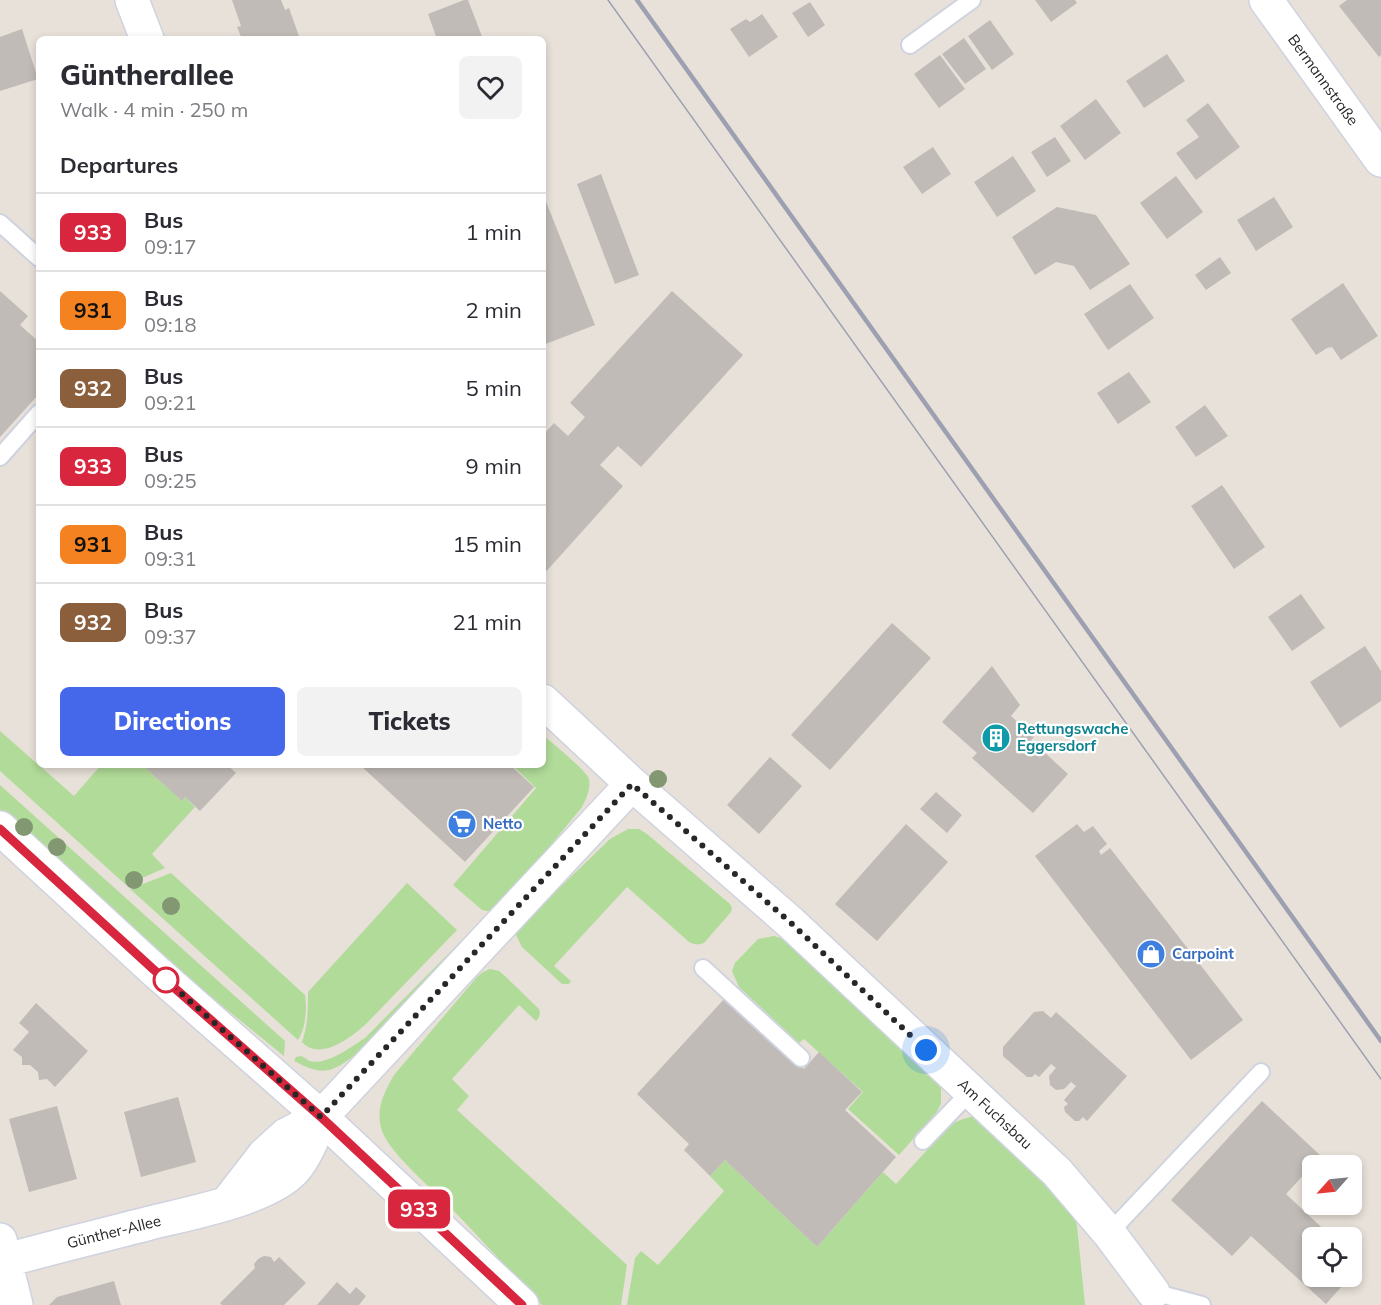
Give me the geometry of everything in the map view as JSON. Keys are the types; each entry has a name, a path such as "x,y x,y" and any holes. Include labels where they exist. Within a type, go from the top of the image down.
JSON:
{"street":[{"path":"132,0 146,36"},
{"name":"Bermannstraße","path":"1266,0 1381,160"},
{"name":"Am Fuchsbau","path":"546,704 632,784 791,923 1057,1172 1109,1233 1153,1292"},
{"path":"321,1117 632,784"},
{"path":"0,828 153,969 321,1117 522,1305"},
{"name":"Günther-Allee","path":"2,1254 255,1195 293,1171 304,1157 321,1117"},
{"path":"2,1254 16,1305"}],"lane":[{"path":"910,45 972,0"},
{"path":"0,223 36,255"},
{"path":"0,457 36,416"},
{"path":"702,968 801,1058"},
{"path":"1109,1233 1261,1072"},
{"path":"923,1141 970,1091"},
{"path":"1153,1292 1202,1305"}],"green space":[{"path":"0,731 36,763 36,768 42,768 74,796 98,768 145,768 182,801 185,797 195,807 152,854 165,868 126,885 0,771"},
{"path":"546,738 576,763 589,779 588,794 582,807 500,907 492,912 482,910 453,885 536,788 515,768 546,768"},
{"path":"0,785 285,1041 284,1056 146,944 0,814"},
{"path":"628,829 639,829 647,834 730,904 731,912 704,943 695,944 689,942 627,887 554,966 571,981 569,984 562,984 522,947 516,935 518,928 610,839"},
{"path":"171,873 305,995 305,1018 298,1040 130,889"},
{"path":"407,883 457,930 361,1029 336,1045 318,1049 309,1048 302,1042 307,1023 308,992"},
{"path":"774,936 788,943 941,1086 941,1104 936,1113 899,1155 848,1109 863,1092 804,1039 799,1043 739,987 732,971 735,963 758,939"},
{"path":"463,939 463,942 390,1021 349,1060 324,1071 294,1061 296,1057 301,1056 309,1061 323,1061 338,1055 365,1038"},
{"path":"490,969 499,971 505,976 539,1009 540,1013 536,1021 519,1005 452,1079 469,1096 457,1110 627,1265 621,1305 542,1305 448,1205 401,1159 382,1131 380,1109 394,1075 477,977"},
{"path":"974,1116 1072,1207 1077,1226 1085,1305 627,1305 635,1258 641,1251 658,1265 724,1191 710,1176 725,1160 817,1247 883,1172 896,1184 951,1124"}],"building":[{"path":"232,0 281,0 285,10 289,8 299,36 241,36 237,27 241,26"},
{"path":"468,0 482,36 436,36 428,14"},
{"path":"1035,0 1075,0 1077,3 1051,22"},
{"path":"1347,0 1381,0 1381,55 1379,57 1339,6"},
{"path":"810,2 825,25 808,37 792,13"},
{"path":"762,14 778,37 749,57 730,29 746,19 750,22"},
{"path":"990,20 1014,54 992,70 968,36"},
{"path":"22,29 36,73 36,80 0,91 0,37"},
{"path":"964,38 986,69 965,84 942,54"},
{"path":"1167,54 1185,81 1144,108 1126,81"},
{"path":"940,55 965,89 939,108 914,74"},
{"path":"1096,99 1121,133 1085,160 1060,126"},
{"path":"1208,103 1240,147 1196,180 1176,153 1199,137 1186,120"},
{"path":"1055,137 1071,161 1047,177 1031,152"},
{"path":"933,147 951,174 922,194 903,167"},
{"path":"1013,156 1036,191 997,217 974,182"},
{"path":"601,174 639,275 615,284 577,184"},
{"path":"1176,176 1203,212 1167,239 1140,203"},
{"path":"1274,197 1293,227 1256,251 1237,220"},
{"path":"546,202 595,325 546,344"},
{"path":"1057,207 1096,215 1130,264 1090,290 1074,266 1056,262 1035,275 1012,237"},
{"path":"1220,257 1231,273 1206,290 1195,275"},
{"path":"1343,283 1378,336 1341,360 1332,347 1316,355 1291,319"},
{"path":"1130,284 1154,318 1108,350 1084,314"},
{"path":"0,291 28,316 20,325 36,339 36,397 0,437"},
{"path":"672,291 743,355 641,467 618,446 600,465 623,486 546,572 546,432 554,423 568,436 585,417 570,403"},
{"path":"1129,372 1151,402 1118,424 1097,393"},
{"path":"1205,405 1228,436 1196,457 1175,427"},
{"path":"1222,485 1265,547 1234,569 1191,506"},
{"path":"1301,594 1325,628 1292,651 1268,617"},
{"path":"892,623 931,658 830,770 791,735"},
{"path":"1365,646 1381,671 1381,701 1340,728 1310,682"},
{"name":"Rettungswache Eggersdorf","path":"992,666 1020,705 1011,716 1034,737 1031,740 1068,774 1033,813 972,758 977,753 942,722"},
{"path":"770,757 802,786 759,834 727,805"},
{"path":"145,768 230,768 236,773 200,811 185,797 182,801"},
{"name":"Netto","path":"363,768 513,768 534,787 465,862"},
{"path":"936,792 962,815 947,833 920,809"},
{"path":"906,824 948,862 877,941 835,904"},
{"name":"Carpoint","path":"1077,824 1084,832 1093,826 1107,844 1099,851 1101,855 1110,848 1243,1020 1191,1060 1035,856"},
{"path":"726,997 804,1069 819,1052 862,1092 845,1110 896,1157 817,1247 725,1160 710,1176 684,1150 689,1144 637,1094"},
{"path":"36,1003 88,1051 55,1087 47,1079 39,1080 38,1072 30,1065 22,1065 22,1057 13,1050 29,1032 19,1023"},
{"path":"1043,1011 1051,1018 1056,1012 1127,1076 1087,1121 1083,1117 1075,1121 1065,1112 1064,1107 1068,1104 1064,1100 1076,1086 1071,1082 1064,1089 1056,1090 1050,1085 1049,1076 1056,1068 1051,1064 1039,1077 1035,1074 1027,1077 1003,1056 1003,1047 1034,1012"},
{"path":"178,1097 196,1162 141,1177 124,1112"},
{"path":"1262,1101 1320,1155 1302,1155 1302,1177 1286,1194 1302,1209 1302,1215 1308,1215 1321,1227 1302,1227 1302,1282 1251,1236 1232,1256 1171,1200"},
{"path":"57,1106 77,1179 29,1192 9,1119"},
{"path":"264,1256 271,1257 274,1262 279,1257 306,1283 284,1305 222,1305 220,1303 255,1268 254,1264 258,1259"},
{"path":"114,1281 121,1305 49,1305 57,1297"},
{"path":"337,1282 350,1294 356,1287 366,1296 359,1305 317,1305"},
{"path":"1307,1287 1341,1287 1326,1304"}],"tram line":[{"path":"608,0 1381,1079"}],"railway":[{"path":"637,0 1381,1041"}],"bus line":[{"name":"933","path":"0,829 153,969 321,1117 522,1305"}],"place":[{"name":"Rettungswache Eggersdorf","path":"996,738"},
{"name":"Netto","path":"462,824"},
{"name":"Carpoint","path":"1151,954"}],"route":[{"path":"166,980 321,1117 632,784 791,923 926,1050"}]}
